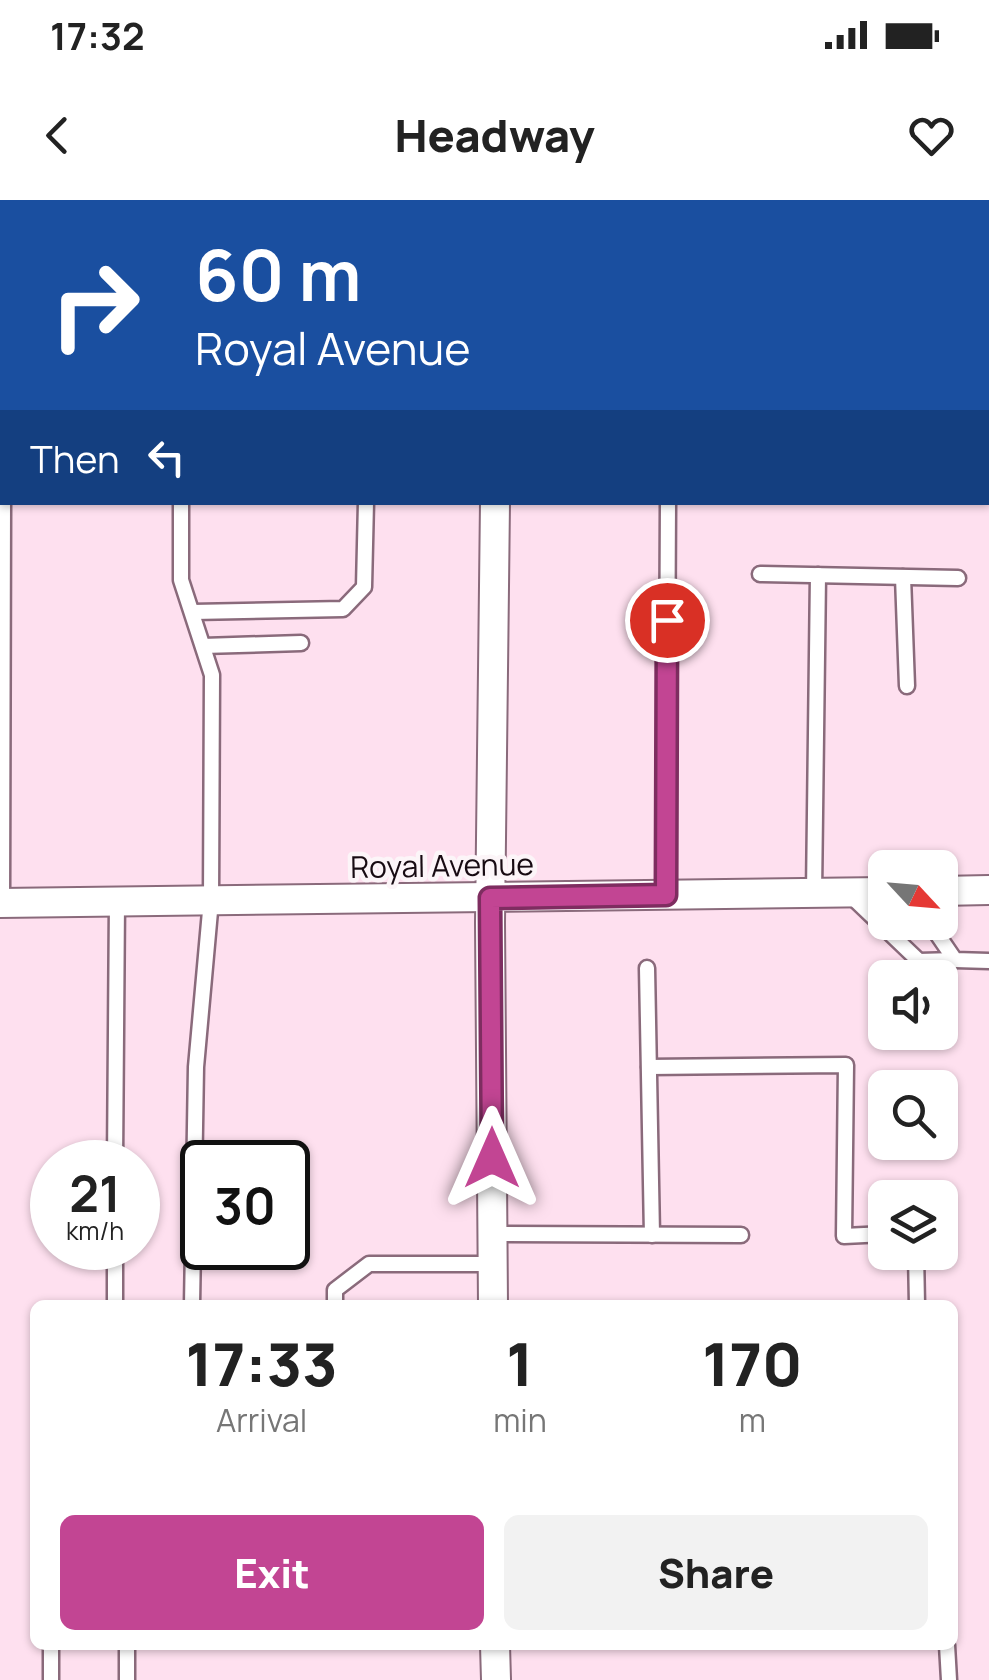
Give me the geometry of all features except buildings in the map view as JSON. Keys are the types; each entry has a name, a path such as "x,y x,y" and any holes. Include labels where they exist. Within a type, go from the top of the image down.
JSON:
{"street":[{"path":"493,1300 490,898 494,505"},
{"path":"958,891 989,890"},
{"name":"Royal Avenue","path":"1,903 868,892"},
{"path":"495,1650 496,1680"}],"lane":[{"path":"1,903 3,505"},
{"path":"182,505 181,580 212,674 211,900 196,1067 192,1300"},
{"path":"193,612 343,609 364,587 366,505"},
{"path":"666,895 668,505"},
{"path":"760,574 958,578"},
{"path":"814,892 818,576"},
{"path":"903,577 907,686"},
{"path":"203,646 301,643"},
{"path":"846,892 918,960"},
{"path":"115,1140 116,902"},
{"path":"941,940 955,960"},
{"path":"958,960 989,960"},
{"path":"648,968 652,1234"},
{"path":"649,1067 846,1065 844,1236 868,1235"},
{"path":"492,1234 740,1234"},
{"path":"334,1300 335,1290 369,1264 492,1264"},
{"path":"115,1270 115,1300"},
{"path":"916,1270 917,1300"},
{"path":"51,1650 51,1680"},
{"path":"127,1650 127,1680"},
{"path":"947,1650 949,1680"}],"route":[{"path":"492,1158 490,898 666,895 667,620"}]}
